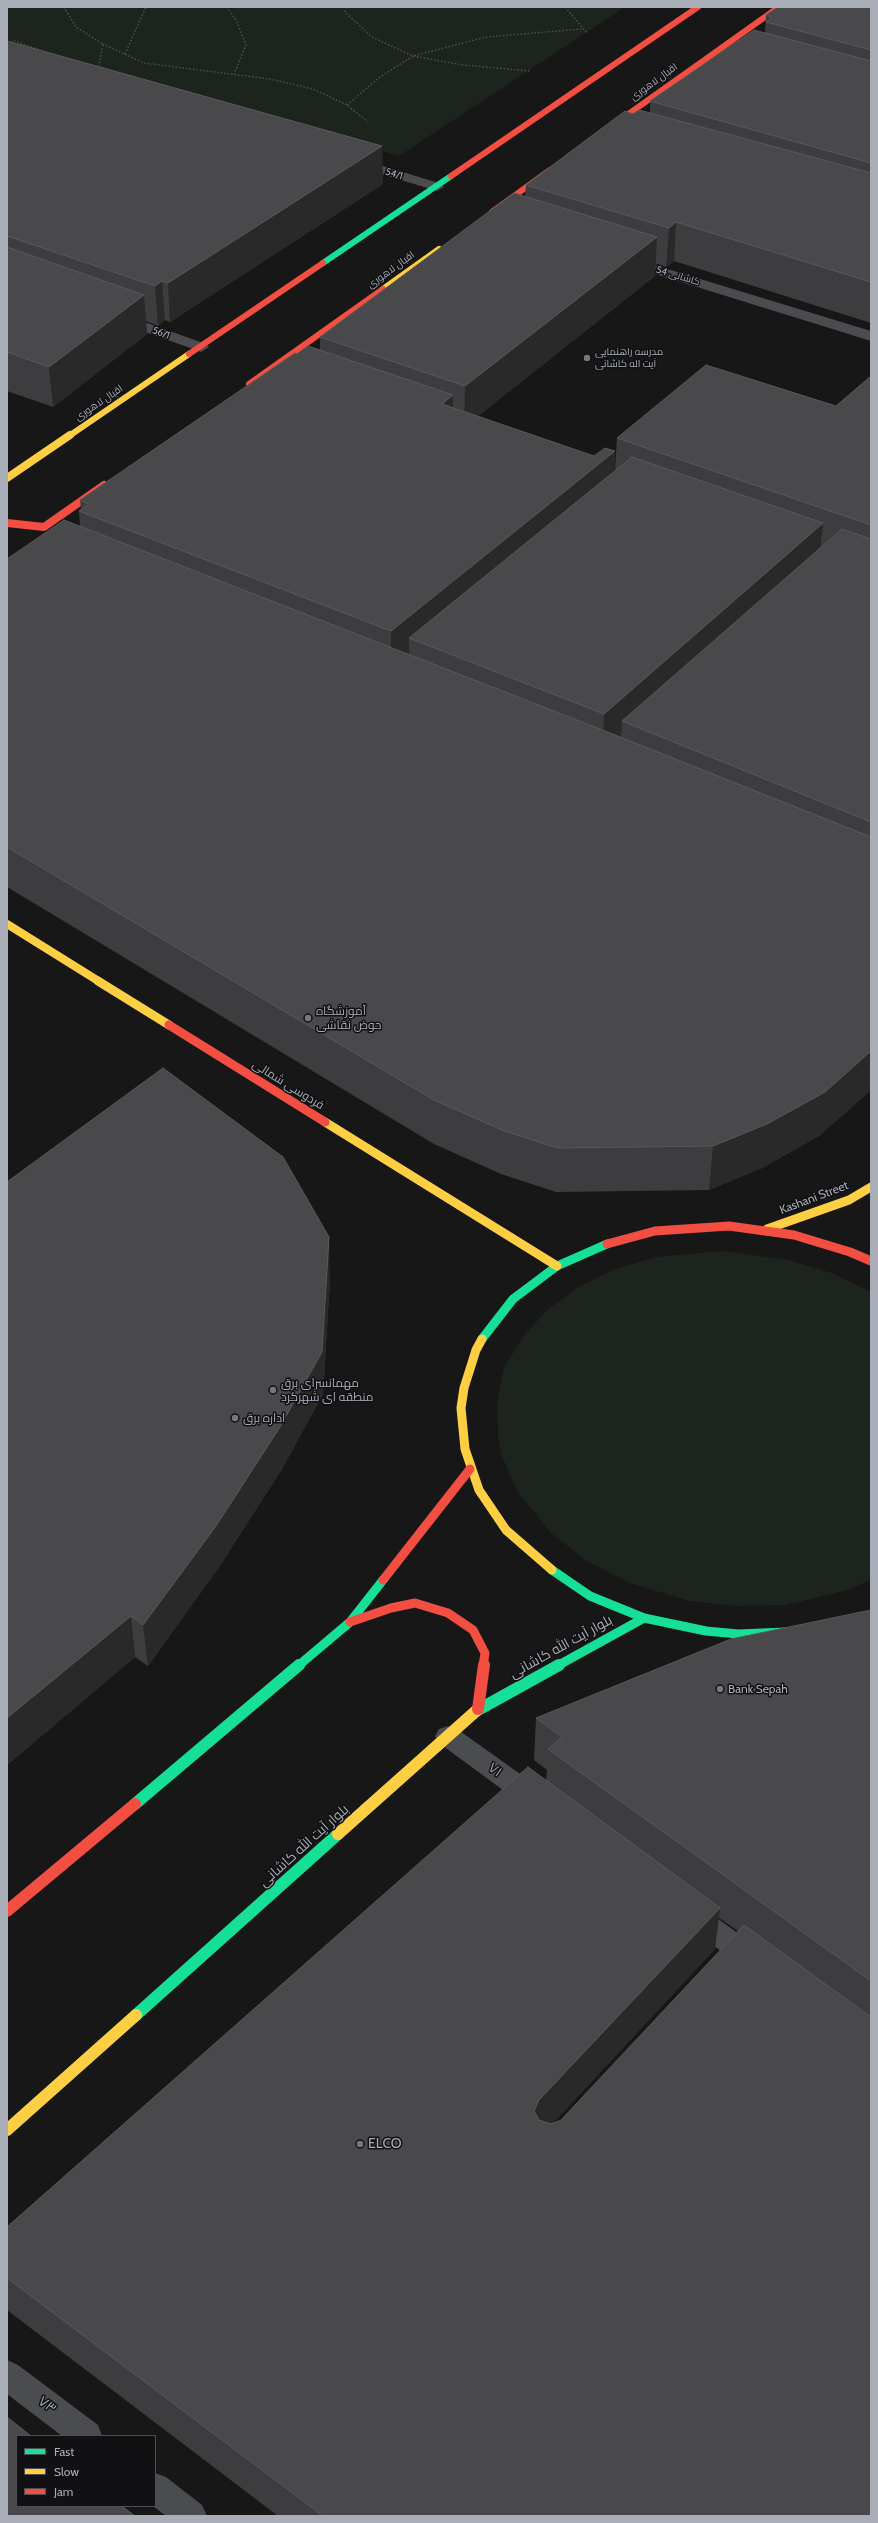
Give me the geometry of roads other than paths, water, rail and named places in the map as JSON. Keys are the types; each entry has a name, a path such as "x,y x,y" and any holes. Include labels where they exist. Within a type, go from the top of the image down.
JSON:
{"main road":[{"name":"اقبال لاهوری","path":"7,478 437,187 698,7"},
{"name":"اقبال لاهوری","path":"601,134 778,7"},
{"path":"485,216 559,164"},
{"name":"اقبال لاهوری","path":"241,390 281,370 446,244"},
{"path":"7,523 44,527 110,481"},
{"name":"فردوسی شمالی","path":"7,924 557,1266"},
{"name":"Kashani Street","path":"765,1230 849,1200 871,1187"},
{"path":"793,1632 738,1634 706,1631 644,1618 590,1596 544,1565 524,1548 492,1511 470,1469 465,1449 461,1408 464,1388 476,1350 486,1332 513,1299 557,1266 614,1242 655,1231 728,1226 765,1230 822,1242 871,1261"},
{"path":"7,1911 350,1622 470,1469"},
{"path":"350,1622 390,1608 416,1603 448,1612 473,1630 485,1653 483,1683 478,1709"},
{"name":"بلوار آیت الله کاشانی","path":"7,2130 478,1709 644,1618"}],"street":[{"path":"717,51 732,55"},
{"path":"601,134 620,136"},
{"name":"54/1","path":"340,157 437,187"},
{"path":"485,216 500,221"},
{"name":"کاشانی 54","path":"614,256 871,336"},
{"name":"56/1","path":"104,312 201,347"},
{"name":"۷۱","path":"448,1736 551,1811"},
{"path":"673,1900 769,1971"},
{"name":"۷۳","path":"7,2375 86,2435"},
{"path":"156,2489 191,2516"}],"place":[{"name":"مدرسه راهنمایی آیت اله کاشانی","path":"587,358"},
{"name":"آموزشگاه حوض نقاشی","path":"308,1018"},
{"name":"مهمانسرای برق منطقه ای شهرکرد","path":"273,1390"},
{"name":"اداره برق","path":"235,1418"},
{"name":"Bank Sepah","path":"720,1689"},
{"name":"ELCO","path":"360,2144"}]}
